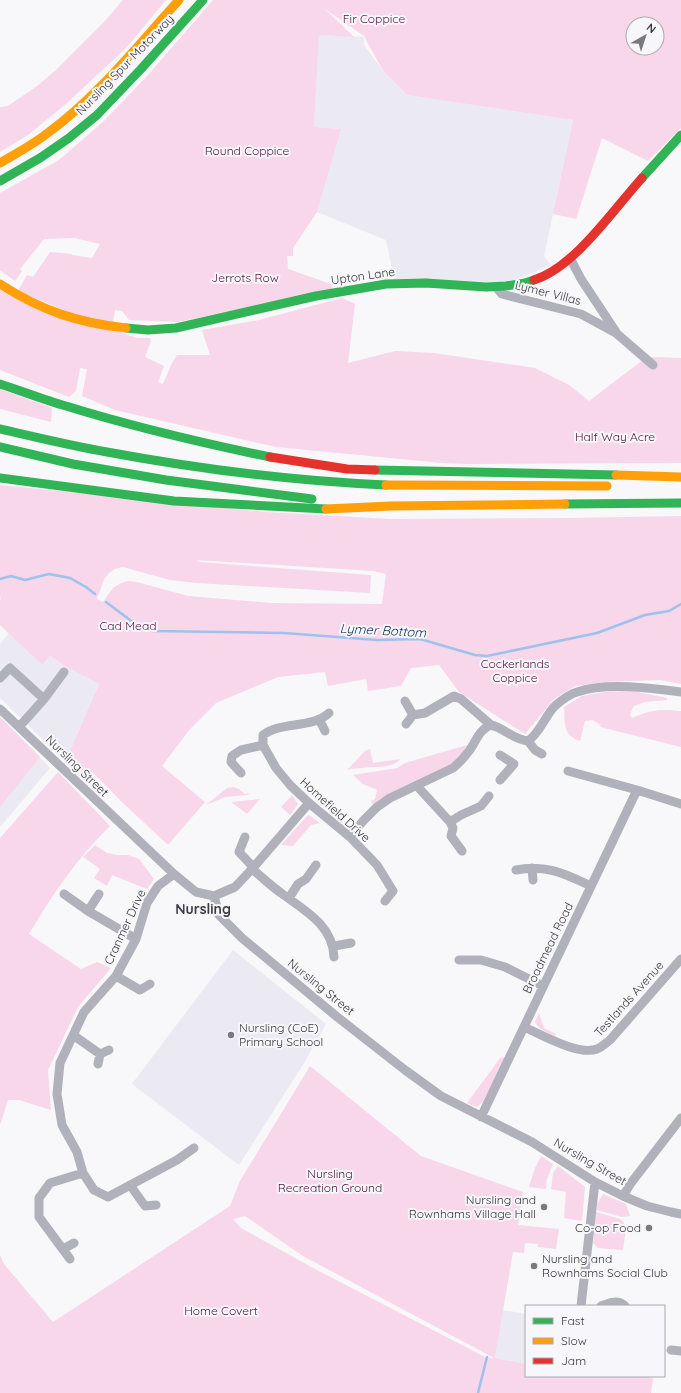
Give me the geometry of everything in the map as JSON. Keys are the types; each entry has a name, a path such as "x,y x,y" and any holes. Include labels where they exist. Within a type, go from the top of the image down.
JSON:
{"main road":[{"name":"Nursling Spur Motorway","path":"0,163 31,145 56,127 92,93 179,0"},
{"name":"Nursling Spur Motorway","path":"0,181 40,158 69,138 97,115 203,0"},
{"name":"Upton Lane","path":"0,284 46,310 105,326 143,330 172,329 316,296 385,284 417,282 497,288 519,285 546,276 559,268 570,258 649,168 681,135"},
{"path":"0,384 65,406 204,443 279,459 347,469 681,477"},
{"path":"0,429 106,452 224,471 313,480 385,485 618,486"},
{"path":"0,447 73,464 166,480 313,499 391,506"},
{"path":"0,478 174,501 316,509 391,506 681,502"},
{"path":"665,486 681,486"}],"street":[{"name":"Lymer Villas","path":"570,258 581,279 616,333"},
{"name":"Lymer Villas","path":"497,288 502,294 581,314 616,333 653,365"},
{"path":"0,678 10,668 44,698"},
{"path":"19,727 64,672"},
{"path":"528,741 533,737 549,713 557,705 576,692 590,688 627,687 681,692"},
{"path":"406,724 413,715 425,713 454,696 461,699 491,725"},
{"path":"405,701 413,715"},
{"name":"Nursling Street","path":"0,709 174,874 196,892 214,896 219,915 252,946 303,990 411,1075 441,1096 532,1142 595,1182 647,1206 681,1214"},
{"path":"242,773 231,762 232,756 241,750 263,745 263,735 270,730 319,719 330,713"},
{"path":"319,719 325,731"},
{"path":"350,838 363,821 377,807 390,798 453,768 462,761 484,727 491,725 497,726 522,740 528,741 535,750 542,754"},
{"name":"Homefield Drive","path":"263,745 276,768 290,784 309,803 350,838 377,865 397,892 385,901"},
{"path":"500,755 514,764 500,780"},
{"path":"568,771 681,804"},
{"path":"417,786 451,825 451,836 462,851"},
{"name":"Broadmead Road","path":"481,1117 637,790"},
{"path":"451,825 462,815 481,806 489,796"},
{"path":"214,896 235,888 309,803"},
{"path":"245,837 234,852 281,893 310,913 322,926 334,946 334,957"},
{"path":"289,898 298,884 306,878 316,866"},
{"path":"516,870 532,868 564,873 591,886"},
{"path":"532,868 533,880"},
{"name":"Cranmer Drive","path":"174,874 158,886 147,903 136,939 116,976 84,1012 60,1063 57,1094 62,1125 78,1152 83,1173 94,1190 108,1197 177,1160 194,1148"},
{"path":"64,894 88,911 136,939"},
{"path":"88,911 99,894"},
{"path":"334,946 351,943"},
{"name":"Testlands Avenue","path":"524,1027 576,1050 587,1051 597,1049 610,1040 681,959"},
{"path":"459,960 481,960 505,967 543,986"},
{"path":"116,976 140,994 150,984"},
{"path":"73,1035 100,1054"},
{"path":"100,1054 109,1050"},
{"path":"98,1064 100,1054"},
{"path":"623,1196 631,1183 681,1118"},
{"path":"177,1160 182,1168"},
{"path":"70,1259 39,1217 39,1198 50,1183 83,1173"},
{"path":"581,1305 595,1182"},
{"path":"130,1185 144,1210 156,1205"},
{"path":"63,1249 74,1243"},
{"path":"604,1305 613,1302 622,1303 624,1305"},
{"path":"671,1350 681,1351"}],"shaded area":[{"path":"319,35 364,37 364,45 383,71 407,95 573,120 544,256 551,265 508,283 394,279 386,240 317,212 340,129 314,127"},
{"path":"9,633 42,665 50,656 65,666 99,684 69,753 64,760 0,698 0,644"},
{"path":"0,717 50,768 0,827"},
{"path":"233,950 326,1024 304,1063 239,1165 132,1084"},
{"path":"503,1310 525,1314 525,1364 495,1358"}],"green space":[{"path":"123,0 166,0 127,47 66,104 28,135 0,152 0,107 8,106 37,86 57,69 103,23"},
{"path":"213,0 681,0 681,128 648,161 602,138 576,219 553,214 573,120 407,95 383,71 364,36 325,9 354,37 319,35 314,127 341,129 317,212 293,248 293,256 287,256 288,269 331,284 333,289 178,322 129,320 122,311 115,310 113,323 78,316 18,291 27,275 33,277 50,252 92,258 100,244 74,238 44,239 20,269 22,271 15,281 0,270 0,193 59,160 104,121 148,75"},
{"name":"Half Way Acre","path":"0,290 137,338 150,338 151,341 145,357 164,366 158,382 163,384 177,355 210,355 202,330 259,320 342,298 355,304 348,363 395,351 434,353 535,368 569,385 589,401 643,360 654,357 681,358 681,463 442,463 276,447 115,410 82,396 87,369 80,368 76,391 69,397 0,370"},
{"path":"0,389 52,408 51,422 0,409"},
{"path":"0,485 267,512 390,519 681,516 681,684 660,680 605,682 575,686 554,699 525,734 459,692 439,665 411,668 401,686 368,691 366,679 328,686 325,672 278,677 216,703 190,729 162,766 205,802 168,845 94,774 80,771 69,753 99,684 65,666 50,656 42,665 0,625","holes":["196,560 373,571 386,574 382,604 271,603 188,596 137,582 128,581 113,588 103,602 97,599 104,579 115,569 123,567 170,580 196,583 370,593 371,575 199,562"]},
{"path":"633,691 667,698 667,700 645,702 634,706 630,714 632,718 656,710 681,711 681,747 600,727 601,725 592,720 585,721 580,741 567,732 564,707 582,696 603,692"},
{"path":"0,717 40,757 0,807"},
{"path":"467,745 462,754 442,771 380,799 373,804 371,801 375,799 377,790 363,784 353,775 397,768 405,763"},
{"path":"370,749 373,763 401,759 388,766 347,770 365,751"},
{"path":"58,772 110,826 87,850 66,877 29,934 81,969 97,962 111,968 78,1007 48,1070 51,1110 19,1100 8,1100 0,1125 0,838"},
{"path":"233,787 239,789 245,794 251,793 247,795 225,797 206,805 227,788"},
{"path":"309,788 319,789 322,796 321,804 305,790"},
{"path":"292,795 298,804 290,815 281,807"},
{"path":"260,799 247,814 231,802"},
{"path":"309,815 320,823 311,825 293,846 281,845 307,816"},
{"path":"95,845 107,853 128,855 139,859 154,879 147,889 112,875 107,886 94,878 100,869 83,857"},
{"path":"539,1013 544,1028 556,1034 555,1036 537,1025 535,1022"},
{"path":"501,1057 505,1059 484,1101 477,1107 467,1103"},
{"path":"310,1066 421,1156 523,1192 518,1225 559,1229 556,1249 538,1247 538,1244 525,1243 524,1253 513,1252 495,1358 525,1364 525,1377 653,1378 651,1393 0,1393 0,1255 4,1264 53,1322 230,1206 240,1181","holes":["245,1216 303,1256 494,1358 485,1357 315,1269 241,1228 233,1219"]},
{"path":"541,1156 553,1164 547,1179 546,1189 529,1187 535,1168"},
{"path":"558,1166 585,1187 582,1221 564,1218 566,1192 551,1189 553,1173"},
{"path":"603,1194 626,1204 630,1216 622,1217 597,1210 597,1204"},
{"path":"596,1212 620,1219 624,1222 624,1228 626,1228 623,1250 598,1248 593,1243"}],"waterway":[{"name":"Lymer Bottom","path":"0,579 11,576 25,580 49,574 70,578 95,594"},
{"name":"Lymer Bottom","path":"106,602 138,626 153,631 284,633 377,640 420,639 475,655 487,656 597,633 645,615 669,611 681,604"},
{"path":"478,1393 487,1357"}],"traffic: fast":[{"path":"0,181 40,158 69,138 97,115 203,0"},
{"path":"642,178 681,135"},
{"path":"126,328 148,330 176,328 316,296 386,284 426,283 486,287 506,286 534,280"},
{"path":"0,384 58,404 142,428 270,457"},
{"path":"0,429 94,450 211,469 316,481 386,485"},
{"path":"0,447 73,464 166,480 312,499"},
{"path":"375,470 616,475"},
{"path":"0,478 174,501 326,509"},
{"path":"565,504 681,503"}],"traffic: slow":[{"path":"0,163 43,136 84,103 117,69 179,0"},
{"path":"0,284 30,301 60,314 92,323 126,328"},
{"path":"616,475 681,477"},
{"path":"386,485 607,486"},
{"path":"326,509 391,506 565,504"}],"traffic: jam":[{"path":"534,280 549,273 579,250 606,221 642,178"},
{"path":"270,457 347,469 375,470"}],"place":[{"name":"Nursling (CoE) Primary School","path":"231,1035"},
{"name":"Nursling and Rownhams Village Hall","path":"544,1207"},
{"name":"Co-op Food","path":"649,1228"},
{"name":"Nursling and Rownhams Social Club","path":"534,1266"}],"district":[{"name":"Nursling","path":"203,909"}],"park label":[{"name":"Fir Coppice","path":"374,19"},
{"name":"Round Coppice","path":"247,151"},
{"name":"Jerrots Row","path":"245,278"},
{"name":"Cad Mead","path":"128,626"},
{"name":"Cockerlands Coppice","path":"515,671"},
{"name":"Nursling Recreation Ground","path":"330,1181"},
{"name":"Home Covert","path":"221,1311"}]}
